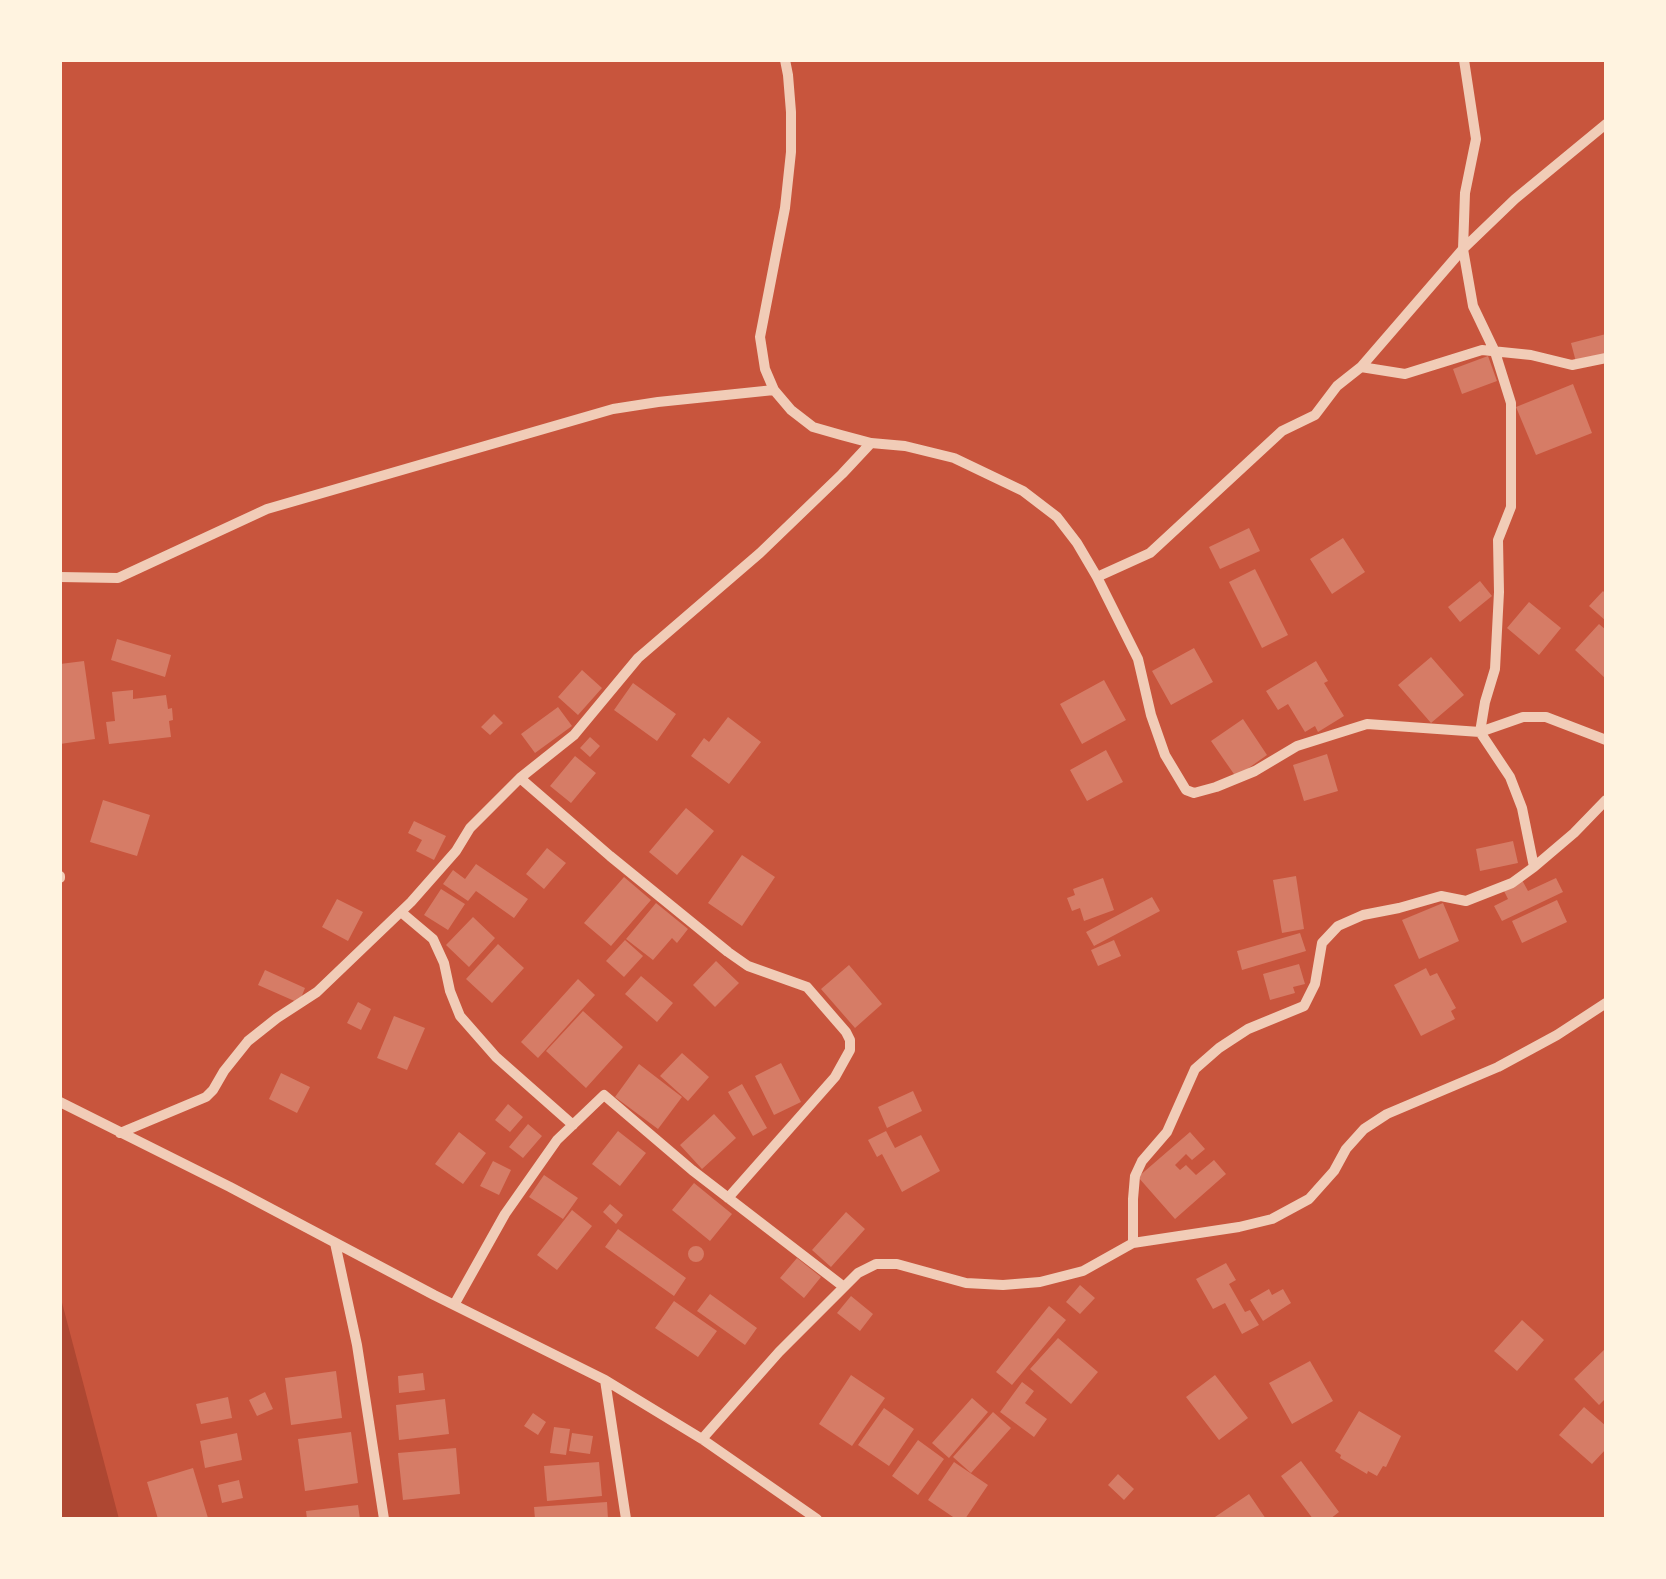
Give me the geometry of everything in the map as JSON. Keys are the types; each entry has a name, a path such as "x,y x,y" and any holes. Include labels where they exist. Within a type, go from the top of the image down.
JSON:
{"street":[{"path":"784,60 791,112 790,152 785,208 760,337 764,369 774,390 790,410 813,427 871,443 954,458 1023,490 1058,517 1097,577 1138,659 1164,755 1186,790 1194,793 1216,787 1297,746 1367,724 1480,732 1523,717 1546,717 1606,740"},
{"path":"1464,60 1476,138 1465,194 1464,249 1473,306 1495,352 1511,402 1510,507 1498,540 1495,668 1480,732 1510,777 1522,808 1534,868"},
{"path":"1097,577 1150,554 1282,432 1315,415 1464,249 1515,199 1606,124"},
{"path":"1361,367 1405,374 1482,350 1572,365 1606,358"},
{"path":"60,578 118,578 267,509 613,410 774,390"},
{"path":"120,1133 206,1097 248,1041 317,992 402,912 456,851 470,828 520,778 574,735 638,658 760,553 871,443"},
{"path":"520,778 728,952 748,966 806,987 850,1040 850,1050 835,1077 728,1198"},
{"path":"1133,1244 1136,1176 1142,1162 1167,1132 1195,1069 1248,1029 1304,1006 1315,984 1322,943 1338,926 1362,914 1440,896 1466,900 1512,883 1574,833 1606,800"},
{"path":"402,912 433,939 460,1016 496,1057 573,1125"},
{"path":"702,1439 844,1287 858,1273 876,1264 897,1264 966,1283 1040,1282 1083,1271 1133,1244 1272,1219 1309,1199 1334,1171 1346,1149 1376,1121 1498,1067 1557,1036 1606,1003"},
{"path":"454,1305 505,1214 558,1140 604,1094 728,1198 844,1287"},
{"path":"60,1102 606,1380 702,1439 817,1519"},
{"path":"336,1243 358,1344 384,1519"},
{"path":"606,1380 626,1519"}],"shaded area":[{"path":"60,1295 119,1519 60,1519"}],"building":[{"path":"1606,334 1606,354 1576,362 1571,343"},
{"path":"1488,356 1497,381 1462,394 1453,369"},
{"path":"1573,384 1592,433 1536,455 1516,407"},
{"path":"1249,528 1260,551 1220,569 1209,547"},
{"path":"1343,538 1365,572 1332,594 1310,559"},
{"path":"1255,569 1288,635 1262,648 1229,582"},
{"path":"1480,581 1492,596 1460,622 1448,607"},
{"path":"1603,591 1606,594 1606,621 1589,606"},
{"path":"1529,602 1561,628 1539,655 1507,628"},
{"path":"1599,624 1606,630 1606,679 1575,650"},
{"path":"117,639 171,655 165,677 111,660"},
{"path":"1194,648 1213,682 1171,705 1152,671"},
{"path":"1431,657 1464,695 1431,723 1398,685"},
{"path":"84,661 95,739 60,744 60,664"},
{"path":"1316,661 1344,716 1318,732 1315,726 1305,732 1288,704 1278,710 1266,691"},
{"path":"582,670 602,688 578,715 558,697"},
{"path":"1104,680 1126,720 1082,744 1060,704"},
{"path":"633,683 676,714 657,741 614,710"},
{"path":"133,690 133,699 166,695 168,709 172,708 171,737 109,744 106,722 115,721 112,692"},
{"path":"558,707 572,726 535,753 521,734"},
{"path":"494,714 503,723 490,735 481,727"},
{"path":"728,717 761,742 729,784 691,756 704,738 709,742"},
{"path":"1243,719 1267,755 1236,777 1211,741"},
{"path":"590,737 600,746 590,757 580,748"},
{"path":"1106,750 1123,782 1087,801 1070,770"},
{"path":"1327,754 1338,791 1304,801 1293,765"},
{"path":"575,756 596,773 571,803 550,786"},
{"path":"103,800 150,815 137,856 90,842"},
{"path":"686,808 714,831 677,875 649,852"},
{"path":"414,821 446,836 434,860 416,851 422,840 408,833"},
{"path":"1513,841 1518,863 1480,871 1476,849"},
{"path":"547,848 566,863 544,889 526,874"},
{"path":"742,855 775,877 742,926 708,903"},
{"path":"476,864 528,899 514,918 476,891 468,901 443,884 453,870 465,879"},
{"path":"1296,876 1304,929 1282,933 1273,880"},
{"path":"624,877 651,900 611,946 584,923"},
{"path":"1103,878 1114,910 1084,921 1080,908 1072,911 1067,898 1075,895 1073,889"},
{"path":"1556,878 1563,892 1502,921 1494,906 1508,899 1503,889 1522,880 1528,891"},
{"path":"441,889 465,904 448,930 424,915"},
{"path":"1152,897 1160,911 1094,946 1086,932"},
{"path":"337,899 363,912 348,941 322,927"},
{"path":"1557,900 1567,922 1522,943 1512,921"},
{"path":"656,903 688,929 677,943 672,938 653,960 626,939"},
{"path":"1443,903 1459,941 1419,959 1402,920"},
{"path":"473,917 495,938 469,967 446,945"},
{"path":"1300,933 1306,951 1242,970 1237,951"},
{"path":"625,940 643,956 624,977 606,961"},
{"path":"1114,940 1121,956 1098,966 1091,950"},
{"path":"498,944 524,968 492,1003 466,979"},
{"path":"716,961 739,983 715,1007 693,985"},
{"path":"1299,964 1305,984 1293,987 1295,993 1270,1000 1263,974"},
{"path":"849,965 882,1004 855,1028 821,989"},
{"path":"1426,968 1430,976 1437,973 1456,1008 1451,1011 1455,1019 1421,1036 1394,985"},
{"path":"265,970 305,988 299,1003 258,985"},
{"path":"641,976 673,1003 657,1022 625,994"},
{"path":"578,979 595,995 538,1058 521,1042"},
{"path":"358,1002 371,1009 361,1030 347,1023"},
{"path":"583,1011 623,1047 586,1088 546,1051"},
{"path":"394,1016 425,1028 407,1070 377,1058"},
{"path":"682,1053 709,1077 688,1101 660,1076"},
{"path":"781,1063 801,1102 774,1115 755,1076"},
{"path":"639,1064 682,1097 658,1129 615,1097"},
{"path":"281,1073 310,1087 297,1113 269,1099"},
{"path":"742,1084 767,1128 753,1136 728,1092"},
{"path":"913,1091 922,1111 887,1128 878,1107"},
{"path":"508,1104 523,1117 510,1132 495,1120"},
{"path":"714,1114 736,1138 702,1169 680,1145"},
{"path":"528,1124 542,1136 523,1158 509,1147"},
{"path":"618,1131 646,1153 620,1186 592,1164"},
{"path":"886,1131 895,1148 921,1135 940,1171 902,1192 882,1154 877,1157 868,1140"},
{"path":"459,1132 486,1153 463,1184 435,1164"},
{"path":"1190,1132 1205,1149 1192,1160 1186,1154 1175,1165 1180,1170 1186,1165 1196,1175 1214,1160 1226,1174 1175,1219 1138,1177"},
{"path":"493,1161 511,1170 499,1195 480,1186"},
{"path":"544,1175 578,1198 563,1219 529,1197"},
{"path":"694,1183 732,1214 710,1241 672,1210"},
{"path":"610,1204 623,1215 616,1224 603,1212"},
{"path":"572,1210 592,1226 557,1270 537,1255"},
{"path":"846,1212 865,1229 831,1267 812,1250"},
{"path":"618,1229 686,1278 674,1296 605,1247"},
{"path":"696,1246 704,1254 696,1262 688,1254"},
{"path":"797,1258 821,1277 804,1298 780,1278"},
{"path":"1226,1263 1236,1280 1229,1284 1245,1312 1250,1310 1259,1325 1242,1334 1225,1303 1213,1309 1196,1279"},
{"path":"1080,1285 1095,1298 1080,1314 1066,1302"},
{"path":"1269,1289 1272,1295 1283,1289 1291,1303 1263,1321 1250,1300"},
{"path":"710,1294 757,1328 745,1345 697,1311"},
{"path":"851,1296 873,1314 860,1331 837,1313"},
{"path":"674,1301 717,1331 698,1357 655,1328"},
{"path":"1049,1306 1066,1320 1012,1385 996,1372"},
{"path":"1522,1320 1544,1340 1517,1371 1494,1351"},
{"path":"1058,1338 1098,1372 1071,1404 1030,1369"},
{"path":"1606,1348 1606,1398 1599,1405 1574,1379"},
{"path":"1310,1361 1333,1401 1292,1424 1269,1383"},
{"path":"336,1371 342,1418 291,1425 285,1378"},
{"path":"423,1373 425,1390 399,1393 398,1376"},
{"path":"851,1375 885,1398 852,1446 819,1424"},
{"path":"1215,1375 1248,1418 1219,1440 1186,1397"},
{"path":"1022,1382 1034,1391 1025,1403 1047,1419 1034,1437 1000,1412"},
{"path":"265,1392 273,1409 257,1416 249,1400"},
{"path":"228,1397 232,1418 201,1424 196,1404"},
{"path":"972,1398 988,1412 949,1458 932,1443"},
{"path":"445,1399 449,1434 399,1440 396,1405"},
{"path":"1584,1407 1606,1426 1606,1449 1592,1464 1559,1435"},
{"path":"884,1408 914,1429 889,1466 858,1445"},
{"path":"1359,1411 1401,1436 1386,1467 1377,1476 1340,1458 1335,1451"},
{"path":"993,1412 1011,1428 971,1473 953,1457"},
{"path":"533,1413 546,1422 538,1435 524,1426"},
{"path":"554,1427 570,1429 566,1455 550,1453"},
{"path":"351,1432 358,1483 305,1491 298,1439"},
{"path":"237,1433 242,1460 205,1468 200,1441"},
{"path":"572,1433 593,1436 590,1454 569,1451"},
{"path":"918,1440 944,1459 918,1495 892,1476"},
{"path":"456,1448 460,1494 403,1500 398,1453"},
{"path":"1301,1461 1339,1512 1330,1519 1313,1519 1281,1476"},
{"path":"599,1462 602,1496 547,1501 544,1466"},
{"path":"954,1462 988,1485 965,1519 956,1519 928,1500"},
{"path":"193,1468 208,1518 158,1519 147,1482"},
{"path":"1118,1474 1134,1489 1124,1500 1108,1485"},
{"path":"239,1480 243,1498 222,1503 218,1485"},
{"path":"1249,1494 1266,1519 1212,1519"},
{"path":"607,1502 608,1519 535,1519 534,1507"},
{"path":"358,1505 360,1519 307,1519 306,1511"}]}
